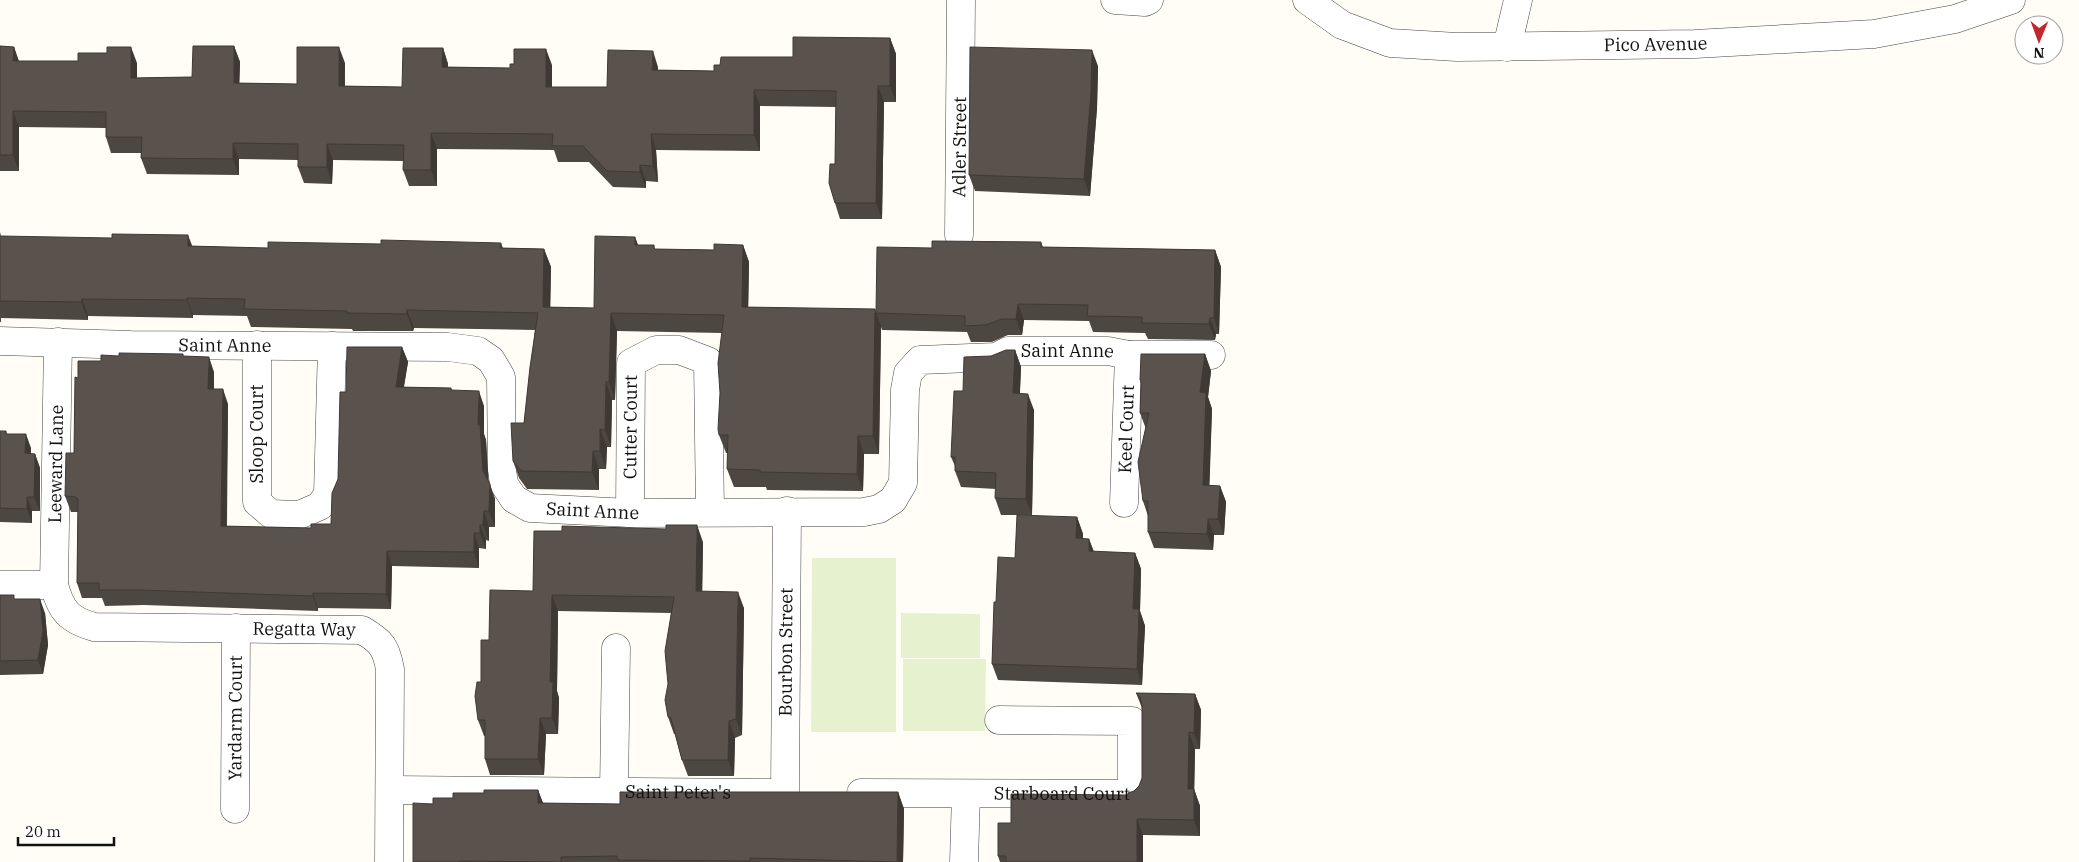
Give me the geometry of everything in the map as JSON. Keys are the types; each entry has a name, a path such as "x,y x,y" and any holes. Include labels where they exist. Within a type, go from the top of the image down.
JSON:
{"street":[{"name":"Adler Street","path":"959,235 961,0"},
{"path":"1115,0 1145,2 1149,0"},
{"name":"Pico Avenue","path":"1307,0 1342,25 1390,43 1457,47 1695,44 1874,34 1955,19 2011,0"},
{"path":"1507,47 1518,0"},
{"name":"Saint Anne","path":"0,341 130,345 448,346 478,351 491,360 501,377 502,470 504,484 514,499 530,508 630,514 786,511 864,512 879,509 893,500 903,483 905,390 908,373 920,360 996,357 1008,351 1108,351 1129,355 1211,355"},
{"name":"Leeward Lane","path":"54,585 58,342"},
{"name":"Sloop Court","path":"257,345 257,502 271,514 299,515 320,506 328,494 332,346"},
{"name":"Cutter Court","path":"630,514 631,363 656,350 679,350 708,361 710,512"},
{"name":"Keel Court","path":"1124,503 1129,355"},
{"name":"Bourbon Street","path":"785,793 786,511"},
{"path":"0,585 54,585"},
{"name":"Regatta Way","path":"54,585 65,612 78,622 94,627 362,630 378,639 388,653 390,669 389,862"},
{"name":"Yardarm Court","path":"235,809 236,628"},
{"path":"614,792 616,648"},
{"name":"Starboard Court","path":"966,794 1132,794 1132,721 999,720"},
{"name":"Saint Peter's","path":"390,790 966,794"},
{"path":"964,862 966,794"}],"green space":[{"path":"812,558 896,558 896,732 811,732"},
{"path":"901,613 980,614 980,658 901,658"},
{"path":"903,659 986,659 985,731 903,731"}],"building":[{"path":"793,37 890,38 890,86 878,86 876,203 835,203 829,183 830,164 835,164 836,91 754,90 754,135 651,134 653,166 640,165 640,172 607,171 583,146 552,146 553,134 431,133 431,170 403,170 404,145 327,144 327,167 298,167 298,144 233,143 233,159 141,158 142,137 106,137 106,112 13,111 13,155 0,155 0,46 14,47 13,61 78,61 78,53 107,53 107,47 131,47 131,78 192,77 193,46 234,46 234,83 297,84 297,47 339,47 339,86 402,87 403,48 443,48 442,67 510,68 510,64 514,64 514,49 546,49 546,87 607,87 608,50 653,51 652,70 714,71 714,65 720,65 721,57 793,57"},
{"path":"970,47 1092,50 1091,92 1084,179 969,175"},
{"path":"112,234 188,235 188,246 268,248 268,242 381,244 381,240 501,243 500,248 544,249 543,307 594,308 595,236 635,237 635,245 654,245 654,249 714,250 714,244 743,245 742,307 875,309 873,436 858,436 857,474 760,472 760,470 727,469 728,435 719,435 718,429 720,393 718,363 724,315 611,313 609,382 606,382 605,430 600,429 600,451 593,451 592,472 521,471 513,461 511,423 524,423 538,313 407,310 407,314 244,309 245,299 82,299 81,302 0,301 0,236 112,238"},
{"path":"932,241 1041,242 1041,247 1215,250 1214,318 1210,318 1209,324 1142,323 1142,317 1087,316 1088,305 1018,304 1016,319 1002,319 986,325 965,326 965,316 876,313 877,247 932,248"},
{"path":"347,347 402,347 396,387 451,388 451,390 479,391 478,425 480,425 483,471 490,484 489,511 484,511 483,525 480,525 480,533 474,533 474,552 387,551 386,594 313,593 313,596 99,590 99,583 77,583 78,499 65,496 66,453 74,453 75,377 78,378 78,361 101,361 101,355 119,356 119,353 183,354 183,356 209,357 208,389 223,389 221,526 311,528 311,524 331,524 332,493 338,479 340,392 346,392"},
{"path":"1006,350 1015,350 1013,393 1028,394 1026,499 995,498 996,473 955,471 955,457 951,457 954,391 963,391 964,357 991,356"},
{"path":"1141,354 1205,354 1200,392 1206,393 1203,485 1220,486 1218,519 1208,519 1207,534 1148,532 1148,501 1143,501 1138,462 1149,413 1140,413"},
{"path":"0,431 6,431 6,434 26,434 25,453 35,454 34,497 27,497 27,509 0,508"},
{"path":"1017,515 1077,517 1076,538 1089,539 1089,551 1135,553 1133,609 1139,609 1137,669 992,664 998,557 1015,558"},
{"path":"666,525 697,525 696,591 738,592 736,719 729,721 728,760 682,760 671,718 668,717 665,700 668,684 665,651 674,597 552,595 550,682 553,682 552,718 540,718 538,759 485,759 485,720 478,720 475,696 477,682 481,682 481,640 489,640 490,590 533,591 534,531 562,531 562,526 666,529"},
{"path":"0,595 14,595 14,599 40,599 43,631 38,660 0,661"},
{"path":"1136,693 1195,694 1194,733 1189,732 1188,789 1194,789 1194,820 1137,819 1137,862 1006,862 1006,856 998,856 998,823 1011,823 1011,794 1128,795 1128,793 1134,791 1139,786 1142,778 1142,705 1140,697"},
{"path":"484,790 538,790 538,803 620,804 620,792 898,792 897,862 750,858 750,861 617,860 617,856 561,857 561,862 413,862 413,803 433,804 433,798 453,798 453,793 484,793"}]}
